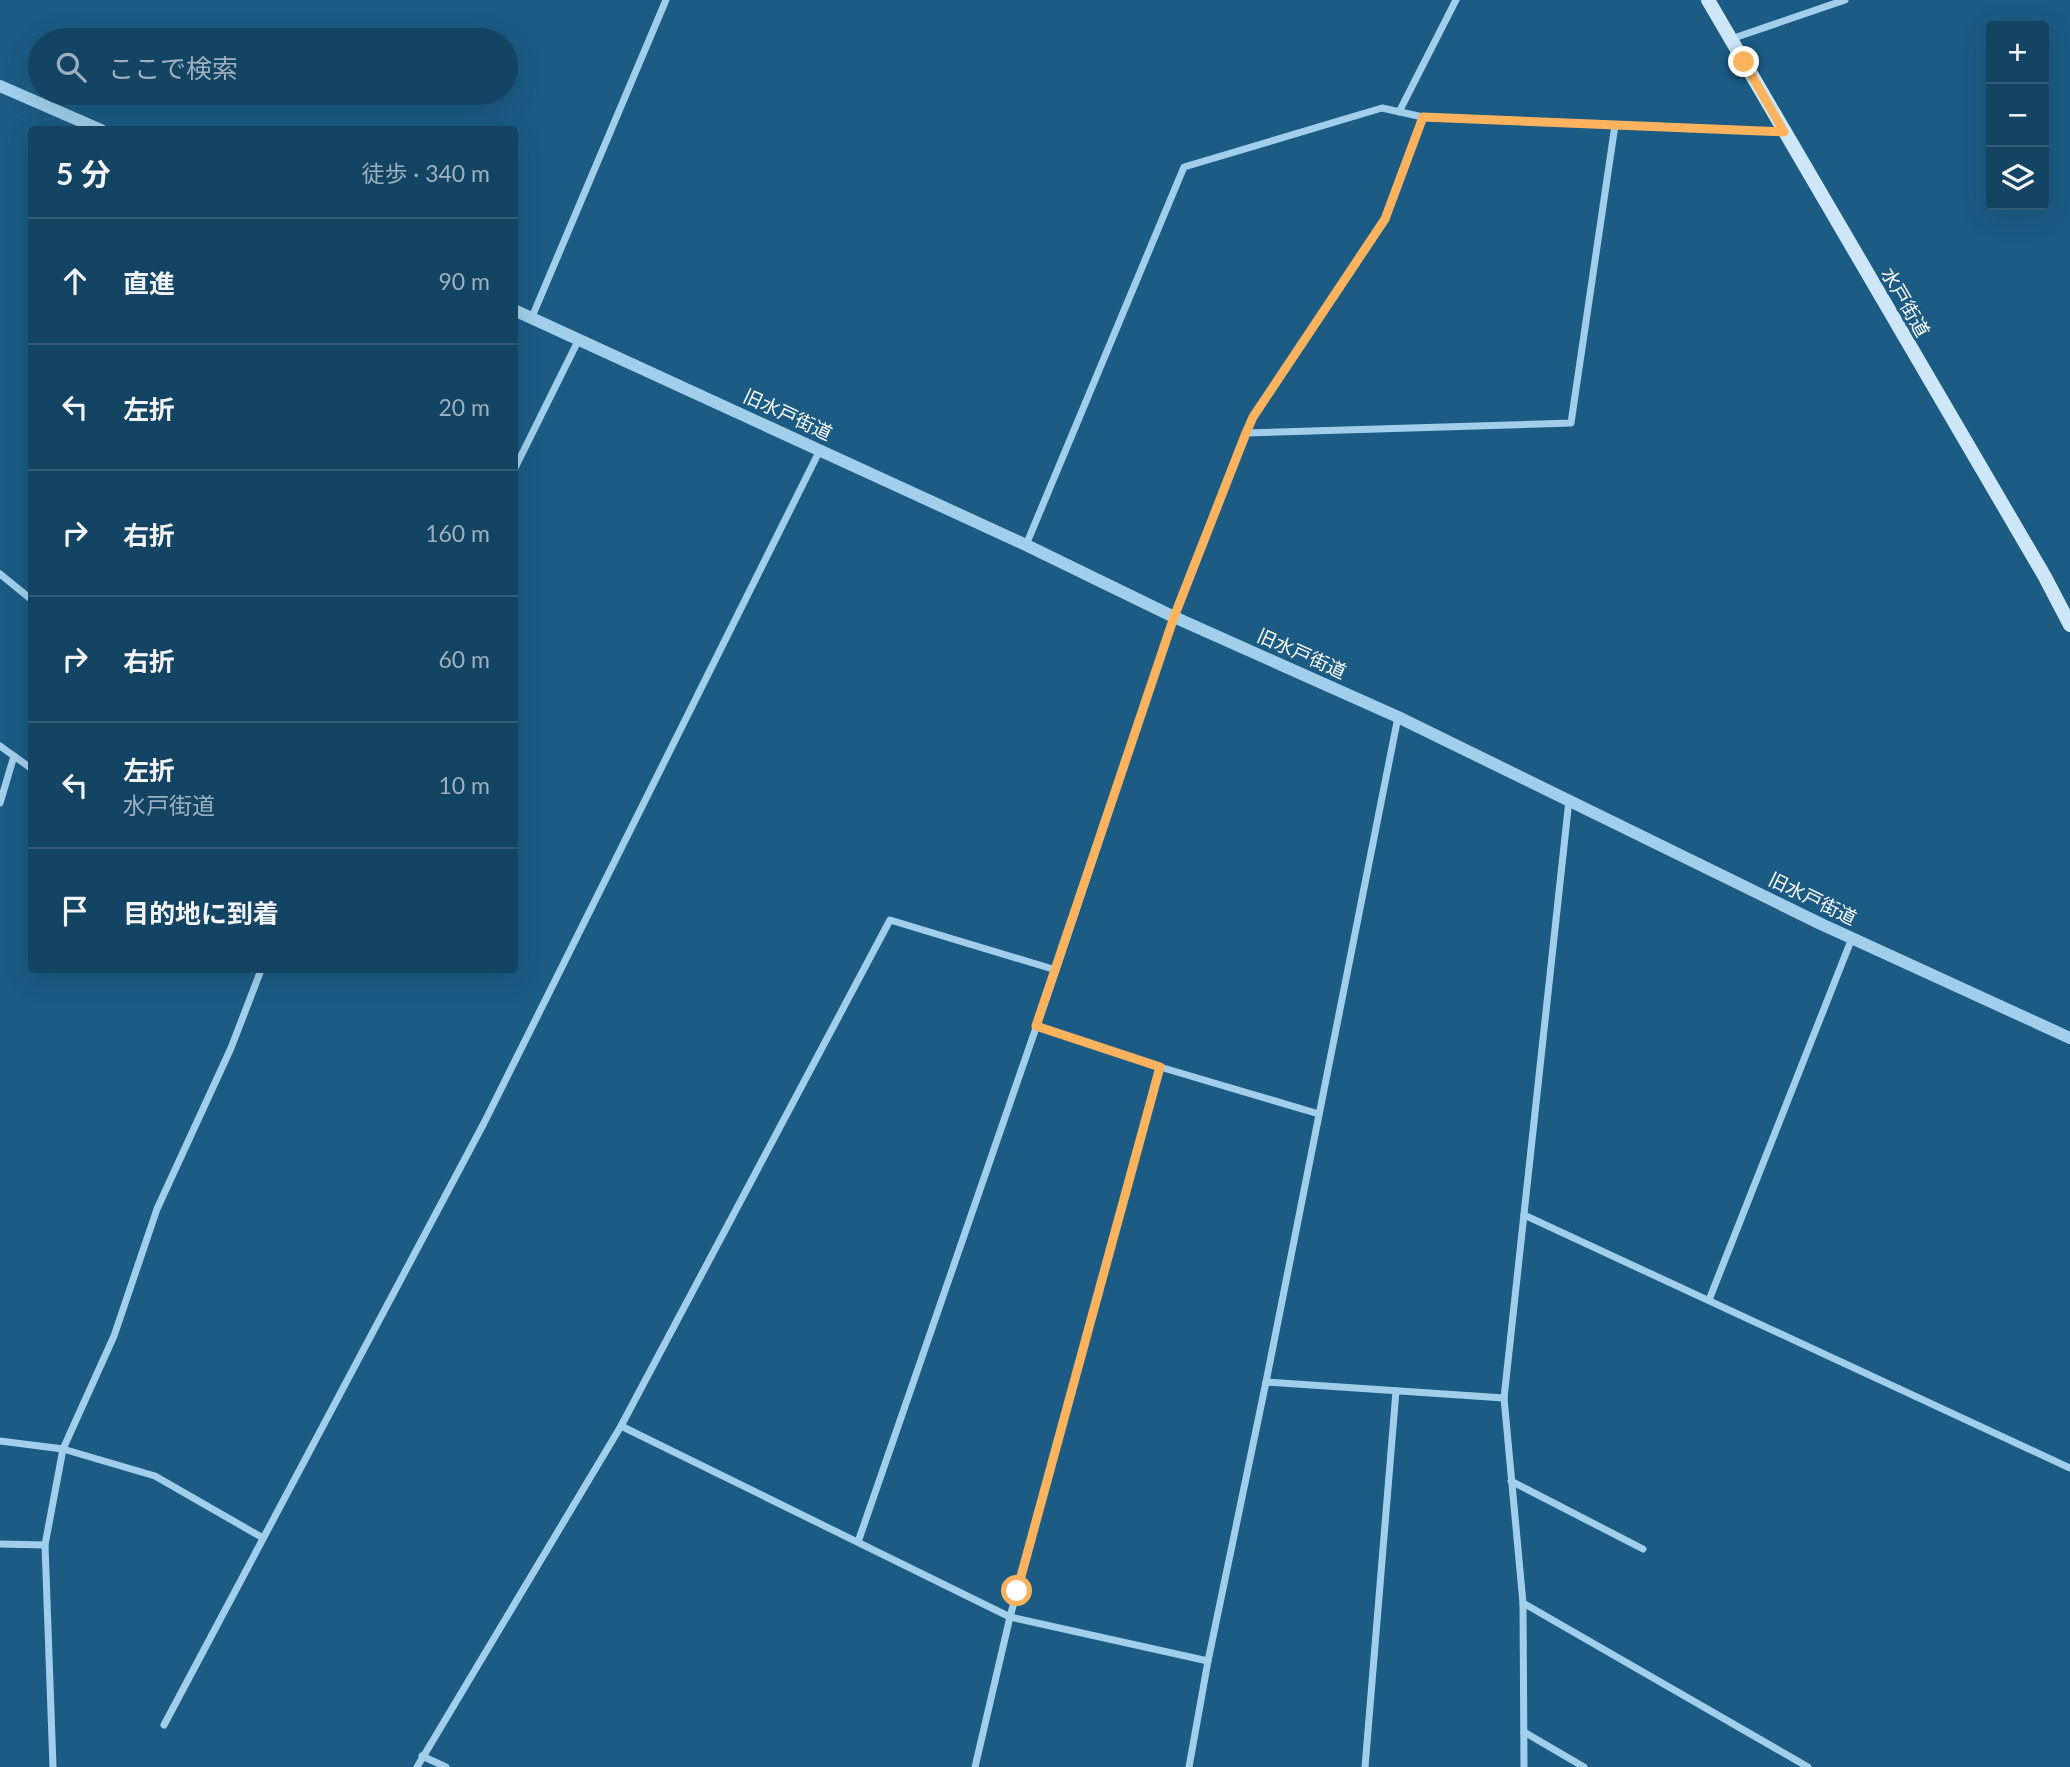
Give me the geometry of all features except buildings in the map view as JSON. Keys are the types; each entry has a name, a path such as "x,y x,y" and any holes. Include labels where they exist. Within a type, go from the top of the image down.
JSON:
{"main road":[{"name":"水戸街道","path":"1708,0 2038,565 2070,625"}],"street":[{"path":"532,317 666,0"},
{"path":"1399,112 1456,0"},
{"path":"1730,39 1845,0"},
{"path":"0,86 28,98"},
{"path":"44,105 92,126"},
{"path":"1026,545 1184,167 1382,108 1423,117 1784,132"},
{"path":"858,1542 1056,970 1174,617 1246,433 1253,417 1385,219 1423,117"},
{"path":"1246,433 1571,423 1615,125"},
{"name":"旧水戸街道","path":"518,312 1026,545 1174,617 1398,717 1852,938 2070,1038"},
{"path":"518,462 579,338"},
{"path":"164,1725 484,1123 820,450"},
{"path":"0,574 28,597"},
{"path":"1189,1767 1398,717"},
{"path":"0,746 28,766"},
{"path":"0,803 13,756"},
{"path":"1524,1767 1523,1603 1504,1398 1569,800"},
{"path":"417,1767 621,1426 890,919 1056,970"},
{"path":"1709,1300 1852,938"},
{"path":"53,1767 46,1545 63,1449 114,1336 158,1209 231,1048 260,973"},
{"path":"1036,1026 1160,1067 1320,1114"},
{"path":"975,1767 1010,1618 1160,1067"},
{"path":"1524,1215 2070,1468"},
{"path":"1266,1382 1504,1398"},
{"path":"1365,1767 1396,1391"},
{"path":"621,1426 1010,1618 1208,1661"},
{"path":"0,1441 63,1449 155,1476 263,1538"},
{"path":"1511,1481 1643,1549"},
{"path":"0,1544 46,1545"},
{"path":"1523,1603 1808,1767"},
{"path":"1524,1732 1584,1767"},
{"path":"422,1756 446,1767"}],"route":[{"path":"1017,1591 1160,1067 1036,1026 1174,617 1253,417 1385,219 1423,117 1784,132 1744,62"}]}
